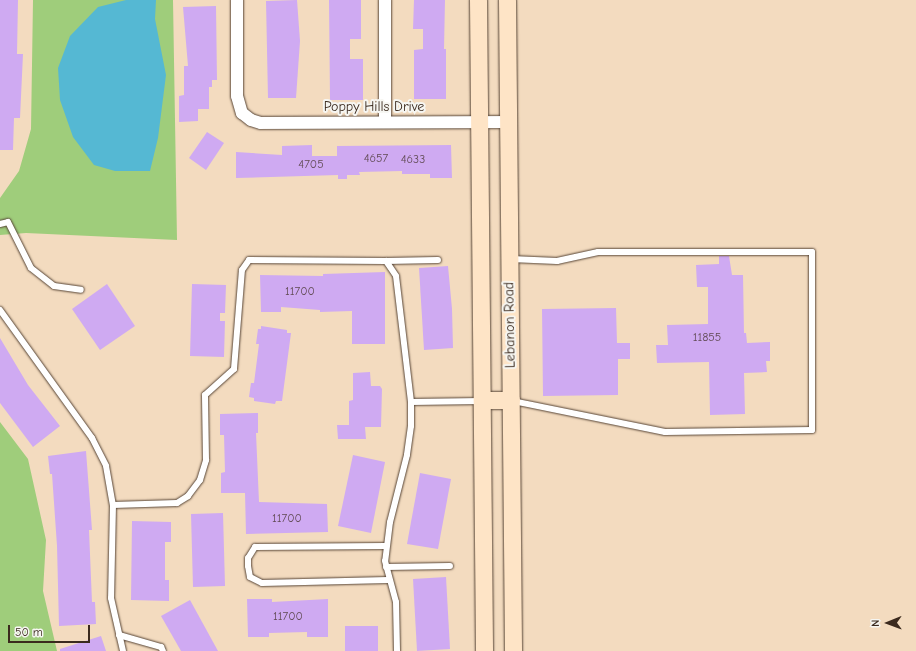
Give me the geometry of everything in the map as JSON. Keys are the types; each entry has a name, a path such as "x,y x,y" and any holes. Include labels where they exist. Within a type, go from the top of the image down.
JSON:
{"main road":[{"name":"Lebanon Road","path":"478,0 484,651"},
{"name":"Lebanon Road","path":"507,0 513,651"},
{"path":"482,400 511,400"}],"street":[{"name":"Poppy Hills Drive","path":"237,0 237,96 242,113 261,123 508,122"},
{"path":"385,0 385,122"}],"lane":[{"path":"0,224 8,222 31,268 54,286 81,290"},
{"path":"509,259 557,260 598,252 812,252 812,430 665,432 511,400"},
{"path":"113,505 177,503 188,496 200,480 206,460 205,396 234,368 242,270 249,260 438,260"},
{"path":"386,261 396,276 411,402 411,426 407,456 386,546 386,567 388,580 396,602 397,651"},
{"path":"0,310 92,438 106,466 113,505 111,598 123,651"},
{"path":"411,402 482,400"},
{"path":"386,546 256,547 248,558 248,566 250,577 262,583 388,580"},
{"path":"386,567 450,566"},
{"path":"119,635 161,647 163,651"}],"green space":[{"path":"33,0 173,0 177,240 26,233 0,235 0,198 19,171 31,129"},
{"path":"0,422 28,459 46,540 43,591 57,651 0,651"}],"water":[{"path":"126,0 156,0 155,19 166,75 158,138 150,171 115,171 94,165 73,137 60,100 58,68 70,36 98,7"}],"building":[{"path":"0,0 18,0 17,54 23,54 20,118 14,118 13,150 0,150"},
{"path":"297,0 300,41 296,98 268,98 266,1"},
{"path":"329,0 361,0 361,39 350,39 350,59 363,59 363,100 330,100"},
{"path":"414,0 445,0 444,49 446,49 446,99 414,99 414,50 423,49 423,29 413,29"},
{"path":"216,6 217,80 212,80 212,87 209,87 209,109 198,109 198,121 179,122 179,96 184,95 184,66 188,66 183,7"},
{"path":"207,132 224,143 206,170 189,158"},
{"path":"312,145 312,156 337,156 337,146 451,145 452,178 430,178 430,174 402,174 402,171 359,172 360,175 347,175 347,179 338,179 338,175 236,178 236,152 282,155 282,146"},
{"path":"719,256 729,256 732,275 743,275 744,333 746,333 747,343 770,342 770,361 766,361 767,372 744,373 745,414 710,415 709,362 657,363 656,345 668,345 667,325 708,324 708,287 697,287 696,265 719,264"},
{"path":"448,266 452,309 453,348 424,350 419,268"},
{"path":"385,272 385,344 352,344 352,311 320,312 320,310 281,307 281,312 261,312 260,275 323,276 323,274"},
{"path":"107,284 135,326 100,350 72,309"},
{"path":"192,284 226,285 225,313 220,313 220,321 225,321 224,357 190,356"},
{"path":"616,308 617,343 630,343 630,359 618,359 618,395 543,396 542,309"},
{"path":"261,326 287,330 287,333 291,333 282,401 276,401 275,404 254,401 254,398 249,397 251,383 254,383 259,344 256,344 258,329 261,329"},
{"path":"0,338 28,385 60,426 33,447 0,403"},
{"path":"370,372 371,386 380,386 382,389 381,427 365,427 366,439 338,439 337,425 349,425 349,401 353,400 353,373"},
{"path":"258,413 258,433 256,433 259,502 327,504 328,532 246,534 245,493 221,493 221,473 225,472 224,435 220,435 220,414"},
{"path":"86,451 92,530 89,530 92,602 95,602 96,624 59,626 57,546 52,474 50,474 48,456"},
{"path":"353,455 385,462 371,533 338,526"},
{"path":"420,473 451,479 438,549 407,544"},
{"path":"223,513 225,586 193,587 191,514"},
{"path":"132,521 171,522 171,542 165,542 165,580 169,580 169,601 131,600"},
{"path":"446,577 450,649 417,651 413,579"},
{"path":"247,599 272,599 272,602 328,599 328,637 307,637 307,632 269,633 269,637 248,637"},
{"path":"190,600 218,651 181,651 161,616"},
{"path":"345,626 378,626 378,651 345,651"},
{"path":"101,636 106,651 60,651 60,649"}]}
